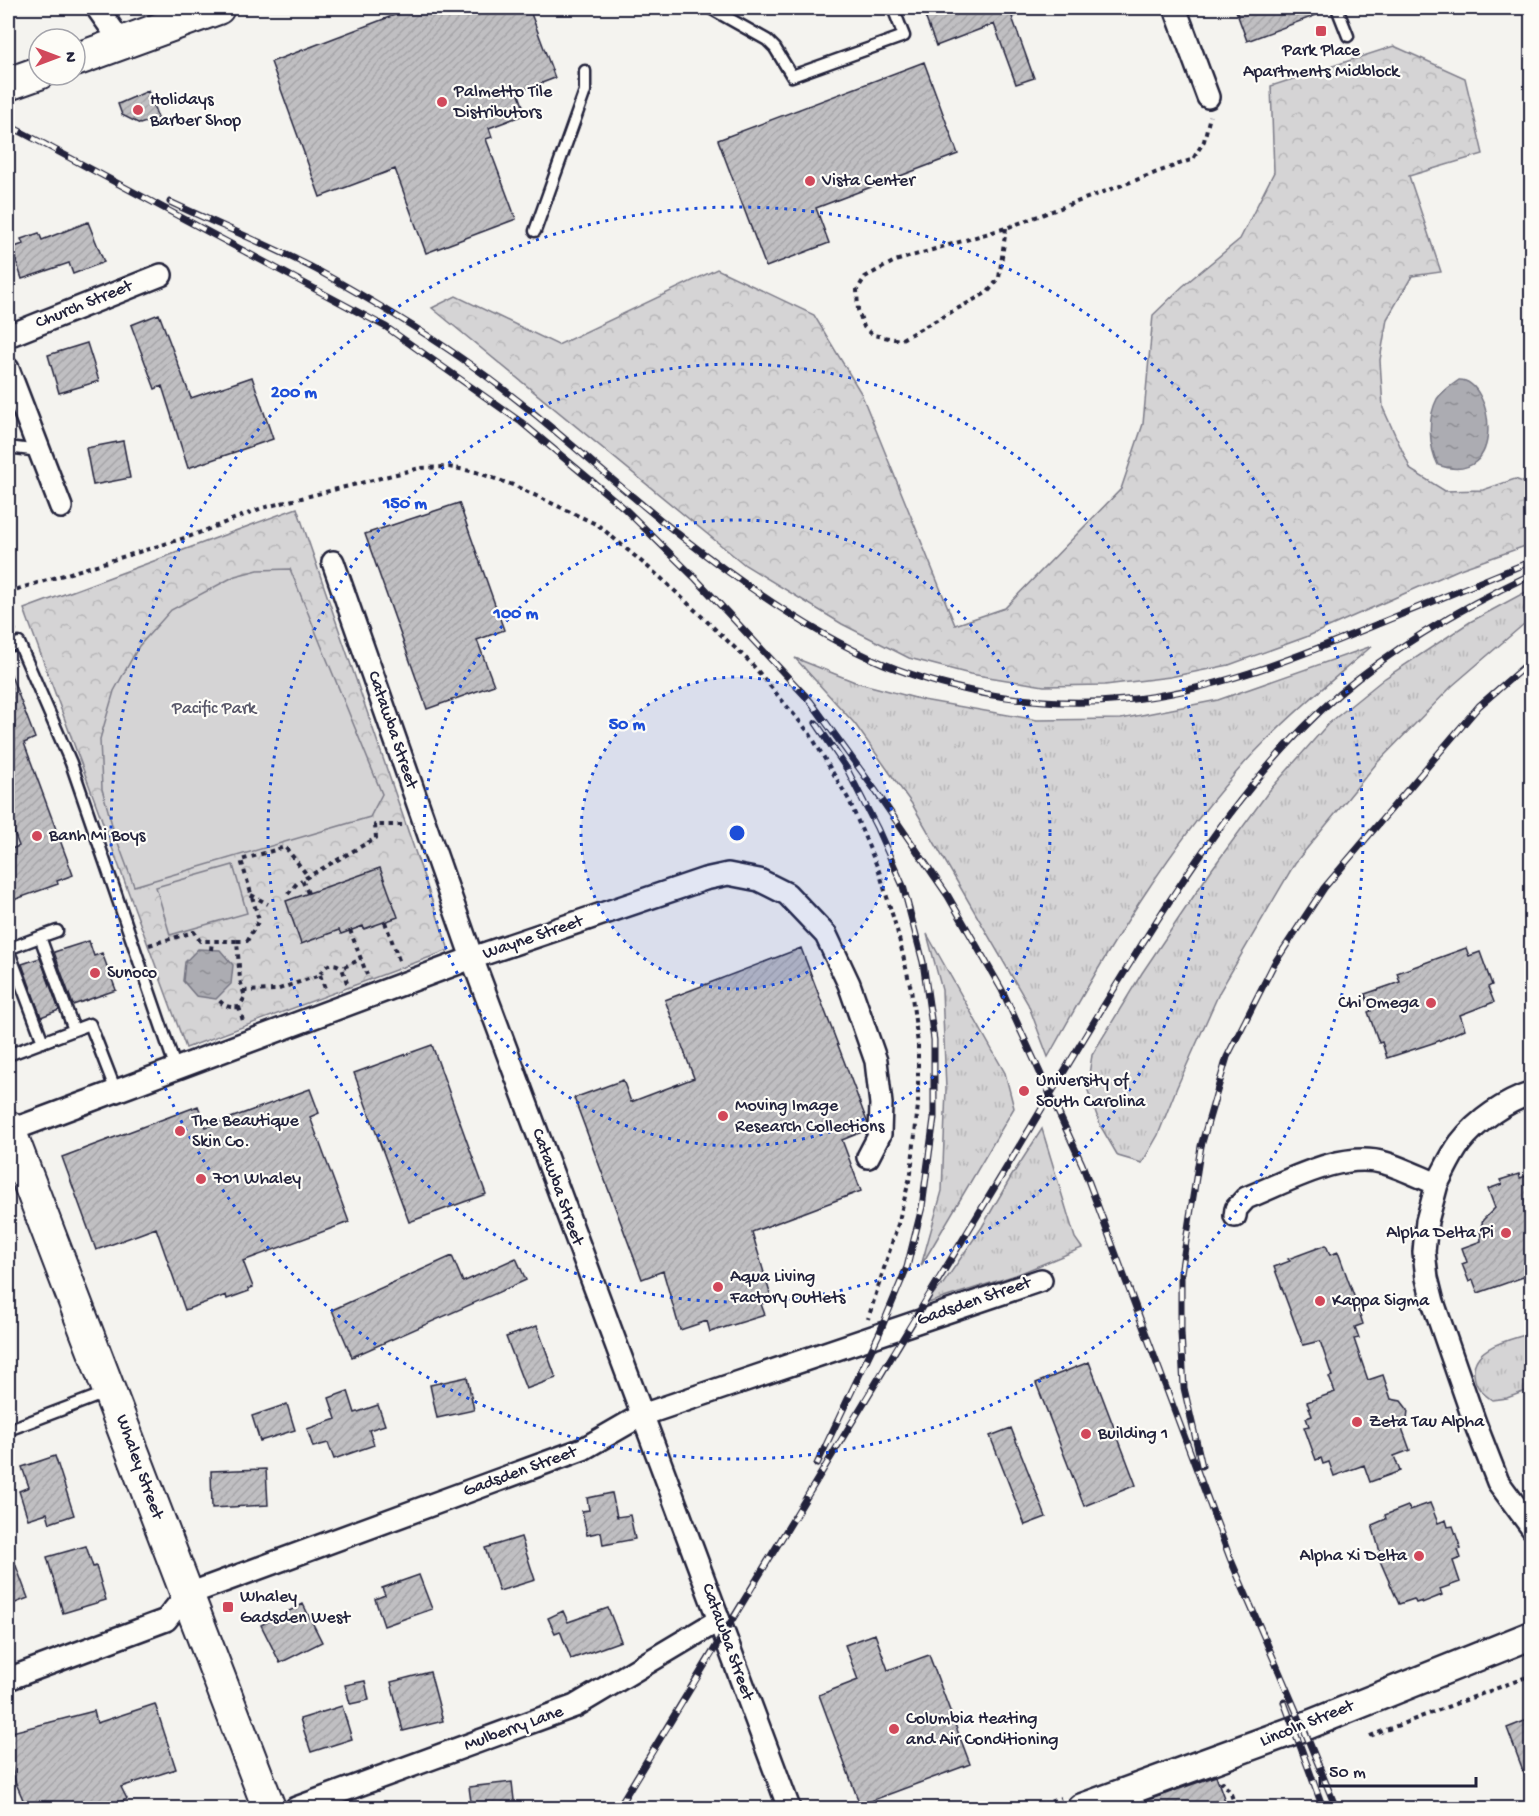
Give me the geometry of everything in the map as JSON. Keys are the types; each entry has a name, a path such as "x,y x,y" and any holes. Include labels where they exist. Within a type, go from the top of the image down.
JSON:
{"main road":[{"path":"87,56 218,8"},
{"path":"8,84 27,77"},
{"name":"Whaley Street","path":"8,1131 111,1391 186,1595 269,1809"}],"street":[{"path":"97,8 122,43"},
{"path":"116,8 122,43"},
{"path":"1175,8 1208,97"},
{"name":"Church Street","path":"8,336 161,275"},
{"path":"8,369 11,390 61,507"},
{"name":"Catawba Street","path":"333,562 472,958 789,1809"},
{"name":"Wayne Street","path":"8,1131 472,958 705,879 729,874 759,880 787,894 826,935 849,984 876,1060 881,1104 880,1134 868,1157"},
{"path":"1532,1093 1516,1098 1485,1119 1460,1143 1437,1184 1427,1221 1424,1252 1427,1278 1434,1302 1475,1423 1498,1482 1532,1528"},
{"path":"1235,1216 1236,1209 1246,1198 1334,1162 1350,1159 1385,1162 1437,1184"},
{"name":"Gadsden Street","path":"186,1595 584,1449 642,1415 1041,1280"},
{"path":"8,1679 166,1620 186,1595"},
{"name":"Mulberry Lane","path":"296,1809 575,1706 719,1620"},
{"name":"Lincoln Street","path":"1082,1809 1303,1727 1532,1635"}],"lane":[{"path":"710,8 767,40 775,48 792,76 904,36 893,8"},
{"path":"1337,8 1348,36"},
{"path":"535,231 585,91 585,71"},
{"path":"8,447 39,451"},
{"path":"8,646 19,643 71,763 176,1069"},
{"path":"43,1042 8,949 57,931"},
{"path":"40,937 75,1030"},
{"path":"8,1055 90,1024 116,1091"},
{"path":"8,1430 111,1391"}],"path":[{"path":"1006,228 999,278 988,292 900,340 873,335 864,327 858,310 857,290 865,277 895,261 1006,228 1193,159 1206,133 1210,116 1208,97"},
{"path":"8,592 191,536 261,508 420,468 448,467 476,472 513,484 598,525 661,578 751,663 810,734 849,800 879,871 897,930 911,988 918,1044 918,1105 911,1173 898,1224 861,1341"},
{"path":"288,894 298,882 376,838 375,825 405,825 423,818"},
{"path":"134,949 194,932 200,940 247,941 258,923 241,860 285,847 308,876"},
{"path":"302,880 308,893"},
{"path":"251,895 268,904"},
{"path":"385,922 401,964"},
{"path":"350,930 368,976"},
{"path":"211,950 212,940"},
{"path":"237,941 240,980 244,997 239,1007 243,1022"},
{"path":"342,968 361,959"},
{"path":"326,991 321,975 323,968 329,964 342,968 348,983"},
{"path":"243,991 276,990 321,975"},
{"path":"217,998 223,1005 230,1008 239,1007"},
{"path":"1370,1736 1532,1675"},
{"path":"1212,1786 1222,1782 1227,1786 1236,1809"}],"green space":[{"path":"1394,46 1465,78 1483,154 1409,176 1441,272 1412,276 1387,319 1380,360 1383,408 1411,470 1445,491 1483,490 1515,479 1531,485 1531,544 1460,569 1306,637 1229,665 1170,677 1105,685 1044,686 970,674 909,658 842,624 745,565 432,308 456,296 558,345 717,269 814,315 861,393 955,625 1005,608 1121,489 1143,424 1153,315 1183,286 1240,239 1274,172 1271,86"},
{"name":"Pacific Park","path":"297,508 449,950 186,1048 24,609"},
{"path":"290,569 382,794 370,817 134,886 114,832 102,789 100,739 114,691 139,646 171,610 235,576 258,570"},
{"path":"1531,589 1531,618 1452,686 1376,764 1295,863 1220,991 1158,1135 1142,1163 1118,1156 1101,1127 1087,1088 1092,1055 1142,973 1212,869 1269,791 1328,724 1385,678 1470,622"},
{"path":"1372,646 1265,741 1221,790 1140,900 1048,1057 1028,1004 912,804 855,724 795,658 855,682 923,700 1037,720 1121,719 1218,700"},
{"path":"233,865 247,913 170,935 156,887"},
{"path":"927,934 1005,1073 1014,1108 921,1266 942,1191 946,1089 942,990"},
{"path":"1042,1129 1075,1238 1082,1248 1016,1275 928,1303 982,1227"},
{"path":"1531,1333 1531,1389 1507,1398 1492,1400 1476,1383 1475,1364 1479,1357 1494,1346"}],"water":[{"path":"1459,380 1471,384 1480,396 1486,413 1488,431 1485,448 1476,462 1460,468 1438,465 1430,432 1437,399"},
{"path":"198,949 220,950 233,965 231,984 216,999 196,996 183,981 185,962"}],"building":[{"path":"413,8 529,8 555,78 518,92 526,114 489,128 492,137 486,139 516,219 426,253 395,169 320,197 271,62"},
{"path":"922,8 1034,8 1012,17 1034,78 1016,84 994,24 936,46"},
{"path":"1235,8 1330,8 1330,10 1247,41"},
{"name":"Vista Center","path":"924,62 958,154 816,208 829,243 766,267 718,140"},
{"name":"Holidays Barber Shop","path":"148,91 158,118 140,124 122,115 118,104"},
{"path":"88,222 104,262 73,274 69,263 22,279 12,248 23,244 21,239 39,233 42,240"},
{"path":"159,314 191,398 252,377 273,439 188,468 162,386 155,389 131,325"},
{"path":"87,343 99,381 59,393 48,355"},
{"path":"123,441 130,478 93,485 86,448"},
{"path":"459,503 504,630 477,640 494,685 427,709 365,534"},
{"name":"Banh Mi Boys","path":"8,670 35,738 24,743 73,875 57,881 58,884 8,902 8,850 19,846 8,807"},
{"path":"380,868 398,917 364,929 363,926 341,934 339,930 301,944 286,901"},
{"path":"89,941 94,956 102,953 116,990 73,1005 54,952"},
{"name":"Moving Image Research Collections","path":"801,948 868,1124 867,1130 842,1140 861,1191 752,1232 772,1300 761,1304 765,1315 710,1332 707,1321 680,1330 663,1271 642,1279 574,1098 623,1080 631,1102 694,1078 665,1000"},
{"name":"Chi Omega","path":"1466,948 1469,956 1480,952 1492,985 1488,987 1494,1002 1460,1015 1465,1029 1436,1042 1387,1058 1368,1012 1371,1011 1365,994 1400,982 1397,973"},
{"path":"40,958 59,1010 41,1017 22,964"},
{"path":"432,1045 486,1194 409,1222 354,1073"},
{"name":"701 Whaley","path":"310,1089 319,1113 310,1117 349,1222 243,1261 253,1287 248,1289 249,1291 227,1299 226,1295 185,1310 156,1228 96,1250 62,1157 198,1106 206,1127"},
{"name":"Alpha Delta Pi","path":"1519,1174 1520,1178 1532,1174 1532,1274 1478,1293 1473,1280 1469,1282 1462,1264 1467,1262 1462,1248 1481,1241 1480,1230 1483,1220 1495,1208 1488,1189 1502,1184 1500,1180"},
{"path":"1326,1245 1330,1255 1338,1252 1363,1324 1355,1327 1359,1338 1354,1339 1368,1380 1383,1375 1391,1399 1401,1401 1408,1410 1407,1419 1402,1428 1410,1450 1394,1456 1400,1471 1370,1482 1364,1465 1334,1476 1329,1462 1323,1464 1321,1458 1316,1460 1304,1427 1309,1426 1306,1418 1312,1416 1307,1402 1335,1392 1329,1377 1332,1376 1320,1341 1303,1345 1274,1267 1290,1261 1288,1259"},
{"path":"452,1256 463,1282 516,1258 526,1280 352,1357 332,1310"},
{"path":"537,1326 556,1378 526,1389 506,1337"},
{"name":"Building 1","path":"1089,1362 1136,1485 1084,1506 1036,1383"},
{"path":"467,1377 474,1410 437,1418 430,1385"},
{"path":"348,1391 355,1413 378,1405 385,1425 369,1430 374,1445 334,1459 328,1443 313,1447 307,1429 336,1419 329,1398"},
{"path":"287,1404 295,1430 260,1441 252,1416"},
{"path":"1011,1428 1046,1517 1025,1525 990,1436"},
{"path":"55,1456 74,1515 50,1523 47,1513 28,1519 19,1491 29,1487 22,1467"},
{"path":"266,1469 268,1505 212,1508 211,1471"},
{"path":"612,1493 617,1517 630,1515 635,1539 603,1545 601,1532 587,1535 582,1511 589,1510 587,1498"},
{"name":"Alpha Xi Delta","path":"1430,1503 1438,1523 1446,1520 1448,1527 1453,1526 1461,1549 1458,1550 1461,1558 1453,1561 1460,1582 1440,1589 1442,1595 1422,1603 1422,1601 1416,1603 1414,1599 1399,1604 1377,1554 1380,1552 1372,1525 1386,1519 1385,1515 1408,1506 1410,1510"},
{"path":"521,1537 535,1580 499,1591 485,1548"},
{"path":"86,1546 93,1567 96,1566 106,1600 63,1613 47,1557"},
{"path":"8,1548 28,1598 8,1606"},
{"path":"419,1575 432,1609 384,1626 375,1599 385,1595 382,1588"},
{"path":"303,1604 322,1642 280,1663 261,1625"},
{"path":"608,1608 621,1641 571,1659 560,1631 555,1633 548,1618 563,1611 568,1622"},
{"name":"Columbia Heating and Air Conditioning","path":"875,1634 888,1670 929,1655 970,1764 860,1805 819,1695 858,1680 845,1645"},
{"path":"430,1672 443,1721 403,1731 391,1682"},
{"path":"365,1681 369,1700 350,1704 345,1685"},
{"path":"155,1704 176,1769 121,1787 127,1799 105,1809 27,1809 15,1781 8,1752 8,1733 94,1711 97,1723"},
{"path":"342,1706 352,1739 311,1752 300,1719"},
{"path":"1532,1718 1532,1788 1530,1789 1507,1728"},
{"path":"1216,1776 1228,1809 1129,1809 1134,1805"},
{"path":"512,1782 515,1809 472,1809 469,1787"}],"railway":[{"path":"8,125 50,147"},
{"path":"44,144 386,327 521,422 624,508 696,579 811,702 948,896 1002,990 1082,1164 1230,1558 1336,1808"},
{"path":"170,202 317,270 408,323 490,379 682,537 754,590 832,639 884,664 942,684 1003,697 1064,702 1125,700 1188,690 1249,673 1309,652 1532,561"},
{"path":"618,1808 1117,984 1159,917 1229,815 1254,783 1309,722 1361,676 1431,628 1532,574"},
{"path":"1202,1466 1184,1388 1181,1273 1201,1146 1227,1057 1274,964 1324,888 1479,706 1532,660"},
{"path":"816,723 847,769 903,886 923,962 934,1040 934,1118 922,1207 907,1267 879,1334 817,1464"},
{"path":"1284,1702 1323,1808"}],"place":[{"name":"Park Place Apartments Midblock","path":"1321,31"},
{"name":"Palmetto Tile Distributors","path":"442,102"},
{"name":"Holidays Barber Shop","path":"138,110"},
{"name":"Vista Center","path":"810,181"},
{"name":"Banh Mi Boys","path":"37,836"},
{"name":"Sunoco","path":"95,973"},
{"name":"Chi Omega","path":"1431,1003"},
{"name":"University of South Carolina","path":"1024,1091"},
{"name":"Moving Image Research Collections","path":"723,1116"},
{"name":"The Beautique Skin Co.","path":"180,1131"},
{"name":"701 Whaley","path":"201,1179"},
{"name":"Alpha Delta Pi","path":"1506,1233"},
{"name":"Aqua Living Factory Outlets","path":"718,1287"},
{"name":"Kappa Sigma","path":"1320,1301"},
{"name":"Zeta Tau Alpha","path":"1357,1422"},
{"name":"Building 1","path":"1086,1434"},
{"name":"Alpha Xi Delta","path":"1419,1556"},
{"name":"Whaley Gadsden West","path":"228,1607"},
{"name":"Columbia Heating and Air Conditioning","path":"894,1729"}]}
